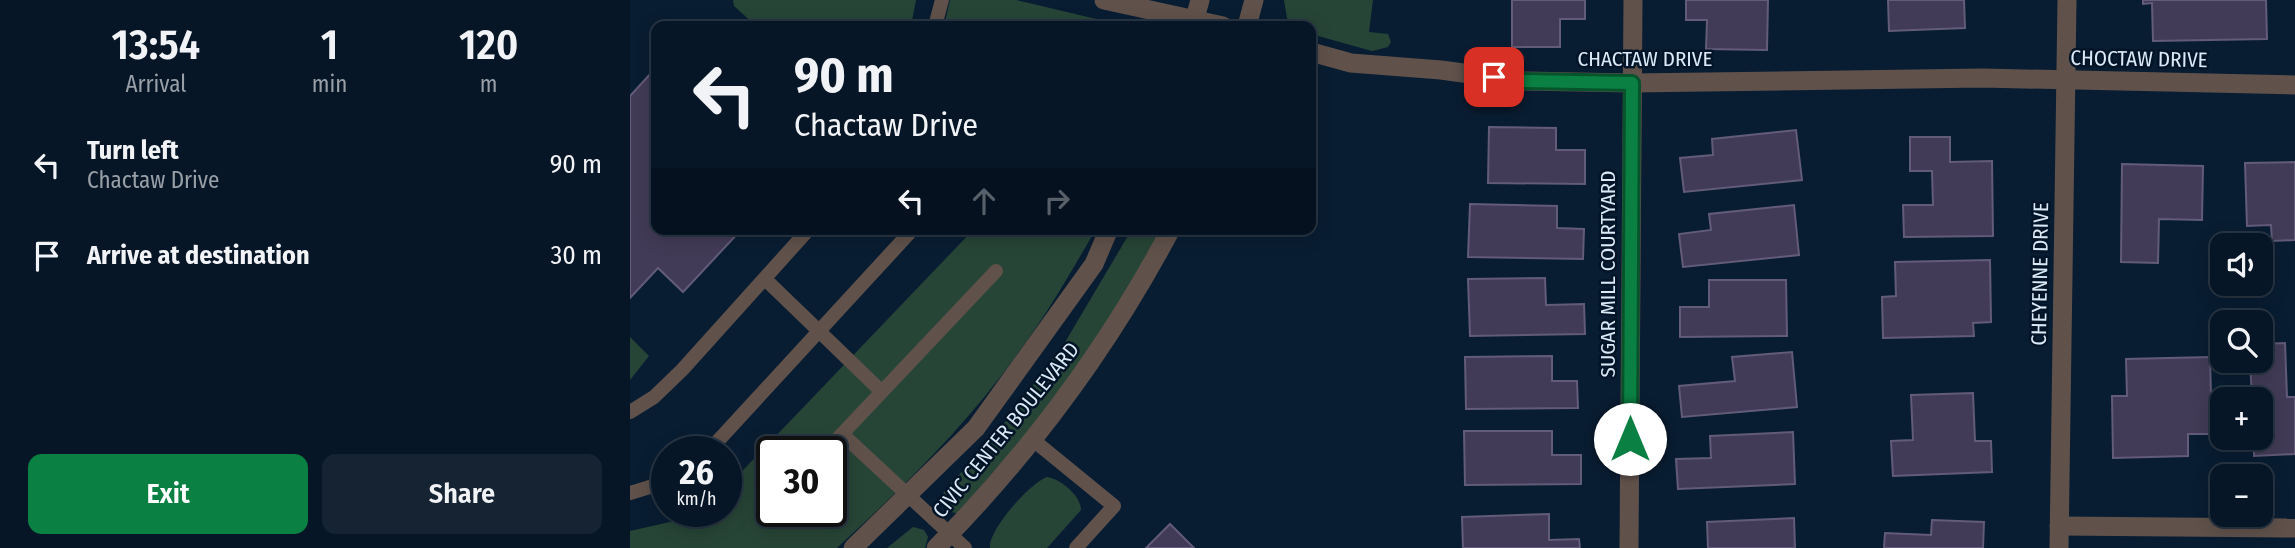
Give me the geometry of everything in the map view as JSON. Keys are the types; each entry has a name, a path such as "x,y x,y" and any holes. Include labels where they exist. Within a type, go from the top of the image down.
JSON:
{"street":[{"path":"1104,0 1196,15"},
{"path":"1248,21 1254,0"},
{"name":"SUGAR MILL COURTYARD","path":"1629,548 1633,0"},
{"name":"CHEYENNE DRIVE","path":"2059,548 2067,0"},
{"name":"CHACTAW DRIVE","path":"1316,53 1351,63 1441,69 1521,81 1632,83 1983,78"},
{"name":"CHOCTAW DRIVE","path":"1983,78 2295,85"},
{"name":"CIVIC CENTER BOULEVARD","path":"853,548 976,428 1094,264 1106,235"},
{"name":"CIVIC CENTER BOULEVARD","path":"943,541 973,510 1072,391 1106,340 1167,235"},
{"path":"2059,526 2295,528"}],"lane":[{"path":"936,21 942,0"},
{"path":"630,412 654,397 682,370 804,235"},
{"path":"722,436 908,235"},
{"path":"965,548 943,541 908,495 842,434 996,271"},
{"path":"766,280 881,391"},
{"path":"1031,439 1114,506 1076,548"},
{"path":"630,493 651,487"}],"green space":[{"path":"733,0 916,0 912,21 750,21 734,6"},
{"path":"950,0 1016,0 1105,21 945,21"},
{"path":"1284,0 1373,0 1369,32 1388,34 1391,42 1388,47 1372,51 1316,35 1316,21 1290,21"},
{"path":"968,235 1092,235 1027,341 975,408 931,457 837,548 630,548 630,531 651,526 742,527 742,471 756,457 756,527 847,527 847,436 776,436"},
{"path":"1128,235 1160,235 1101,336 1041,419 957,513 950,512 941,503 943,493 1002,426 1064,344"},
{"path":"630,337 649,356 630,380"},
{"path":"1047,477 1069,489 1078,499 1081,510 1047,548 990,548 995,530 1002,519 1031,488"},
{"path":"913,527 924,530 928,537 925,548 887,548"}],"building":[{"path":"1512,0 1585,0 1585,19 1560,19 1560,47 1512,47"},
{"path":"1686,0 1768,0 1767,50 1706,49 1707,20 1686,20"},
{"path":"1888,0 1964,0 1965,28 1889,31"},
{"path":"2143,0 2266,0 2267,39 2153,41 2152,3 2143,4"},
{"path":"651,73 651,235 736,235 683,292 658,268 630,298 630,96"},
{"path":"1489,127 1556,128 1556,150 1585,150 1585,184 1488,183"},
{"path":"1796,130 1802,180 1684,192 1680,158 1713,155 1712,139"},
{"path":"1910,137 1950,137 1950,162 1992,161 1993,236 1904,237 1903,205 1933,205 1932,171 1910,171"},
{"path":"2295,162 2295,240 2273,241 2271,225 2247,226 2245,163"},
{"path":"2122,164 2203,166 2202,220 2159,219 2158,263 2121,262"},
{"path":"1470,204 1557,206 1557,228 1584,229 1583,259 1468,257"},
{"path":"1794,205 1799,255 1683,267 1679,234 1711,230 1709,214"},
{"path":"1990,260 1991,322 1973,323 1974,336 1883,338 1882,297 1896,296 1895,262"},
{"path":"1545,278 1546,305 1584,304 1585,334 1470,336 1468,279"},
{"path":"1709,280 1786,280 1787,336 1680,337 1680,307 1709,307"},
{"path":"2285,343 2287,397 2295,397 2295,454 2254,456 2254,450 2273,450 2273,387 2251,387 2251,373 2273,373 2273,344"},
{"path":"1792,352 1797,407 1682,417 1679,386 1735,381 1732,357"},
{"path":"1552,356 1552,381 1577,381 1578,408 1466,409 1465,357"},
{"path":"2210,357 2210,434 2188,434 2188,456 2113,458 2112,396 2127,396 2126,359"},
{"path":"1973,393 1975,441 1991,441 1992,472 1893,476 1891,441 1913,440 1911,395"},
{"path":"1464,431 1552,431 1552,455 1581,455 1581,484 1465,485"},
{"path":"1793,432 1795,484 1678,489 1676,459 1711,458 1710,436"},
{"path":"1549,514 1549,540 1579,539 1580,548 1463,548 1462,517"},
{"path":"1794,518 1795,548 1708,548 1707,522"},
{"path":"1932,520 1984,522 1983,548 1884,548 1885,533 1931,535"},
{"path":"1170,524 1194,548 1146,548"}],"route":[{"path":"1494,77 1521,81 1632,83 1630,439"}]}
